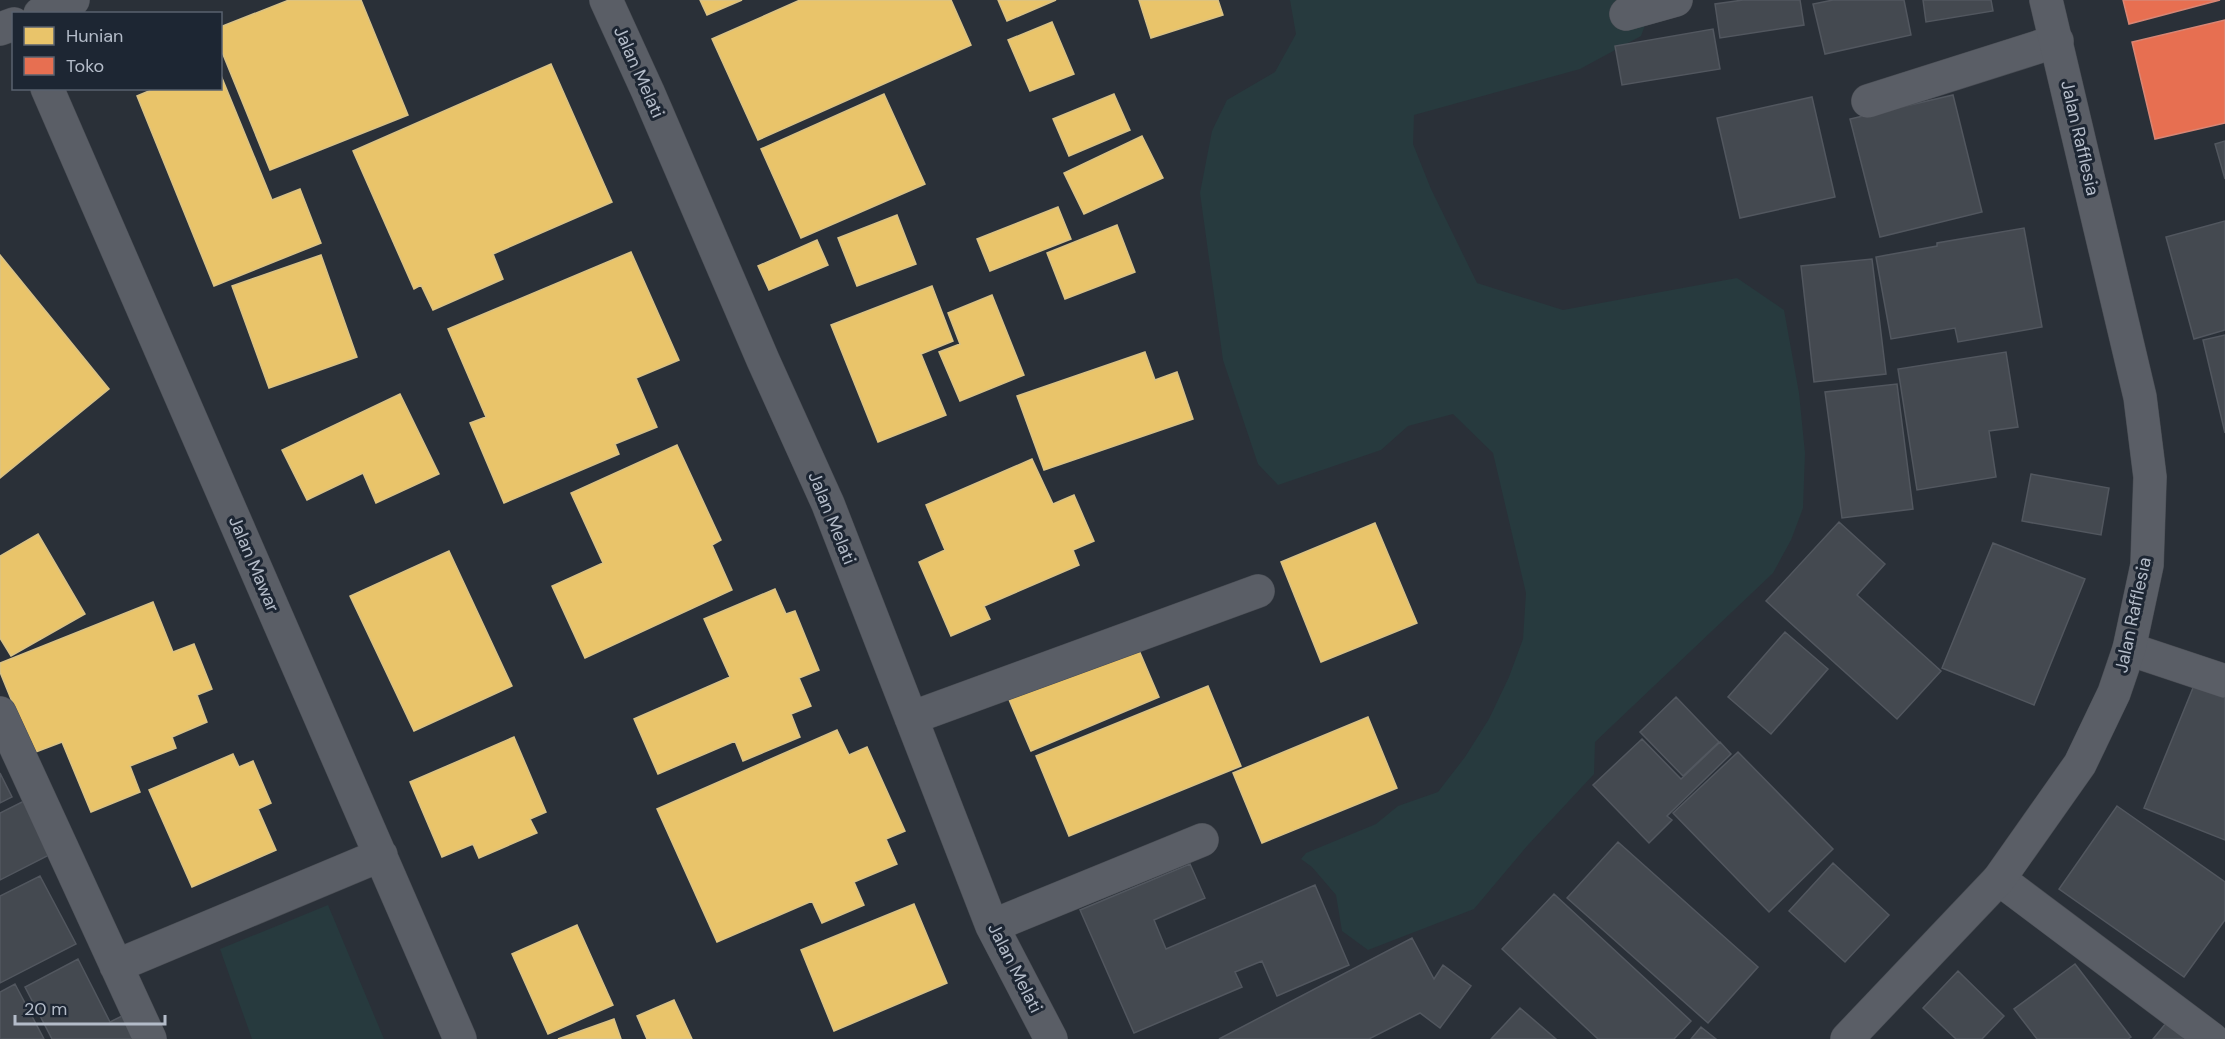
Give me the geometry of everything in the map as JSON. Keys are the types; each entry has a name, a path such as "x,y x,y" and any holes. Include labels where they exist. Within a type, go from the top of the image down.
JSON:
{"street":[{"path":"45,12 73,0"},
{"name":"Jalan Melati","path":"606,0 828,504 992,926 1051,1039"},
{"path":"1626,14 1676,0"},
{"name":"Jalan Rafflesia","path":"1847,1039 1999,879 2080,764 2114,693 2129,649 2147,565 2150,477 2140,398 2046,0"},
{"path":"1868,101 2057,41"},
{"name":"Jalan Mawar","path":"48,90 460,1039"},
{"path":"911,718 1258,591"},
{"path":"2129,649 2225,681"},
{"path":"0,712 150,1039"},
{"path":"992,926 1203,840"},
{"path":"116,966 381,855"},
{"path":"1999,879 2212,1039"}],"green space":[{"path":"1290,0 1654,0 1641,36 1580,69 1414,115 1413,144 1431,189 1477,283 1563,310 1737,278 1784,310 1799,393 1805,453 1803,508 1791,540 1773,573 1595,742 1594,774 1527,846 1474,909 1368,950 1342,931 1336,895 1312,867 1301,859 1306,853 1376,824 1398,806 1438,792 1465,757 1489,719 1509,677 1523,639 1526,593 1493,453 1453,414 1408,426 1381,450 1278,485 1258,464 1223,360 1200,193 1212,131 1227,100 1275,72 1296,34"},
{"path":"328,905 384,1039 252,1039 220,949"}],"building: Hunian":[{"path":"289,0 361,0 408,115 270,170 222,52 222,26"},
{"path":"700,0 742,0 707,15"},
{"path":"800,0 951,0 971,45 758,140 712,39"},
{"path":"998,0 1056,0 1007,21"},
{"path":"1139,0 1218,0 1223,15 1151,38"},
{"path":"1052,22 1074,74 1030,91 1008,40"},
{"path":"551,64 612,202 493,254 503,279 433,310 421,285 414,289 353,151"},
{"path":"222,78 272,200 300,189 321,243 214,286 137,96 151,90 222,90"},
{"path":"884,94 925,184 801,238 761,149"},
{"path":"1114,94 1130,130 1069,156 1053,119"},
{"path":"1142,136 1163,178 1084,214 1064,173"},
{"path":"1058,207 1071,239 990,271 977,239"},
{"path":"897,215 916,264 857,286 838,238"},
{"path":"1117,225 1135,272 1065,299 1047,253"},
{"path":"817,240 828,265 769,290 758,266"},
{"path":"631,252 679,360 636,378 657,427 615,444 619,454 504,503 470,423 486,417 448,329"},
{"path":"0,255 109,389 0,478"},
{"path":"321,255 357,357 269,388 232,286"},
{"path":"932,286 953,341 921,354 946,415 878,442 831,325"},
{"path":"992,295 1024,375 960,401 939,352 960,344 948,313"},
{"path":"1145,352 1155,380 1177,372 1193,419 1044,470 1017,396"},
{"path":"400,394 439,474 376,503 363,473 307,500 282,450"},
{"path":"677,445 721,540 712,545 732,590 585,658 552,586 603,563 571,493"},
{"path":"1032,459 1053,504 1074,495 1094,541 1073,550 1079,565 984,606 990,619 951,636 919,562 945,550 926,505"},
{"path":"1375,523 1417,623 1321,662 1281,562"},
{"path":"38,534 85,614 11,656 0,638 0,556"},
{"path":"449,551 512,686 414,731 350,596"},
{"path":"775,589 786,614 795,611 819,670 799,678 811,706 791,714 800,737 743,761 735,741 658,774 634,719 730,677 704,619"},
{"path":"153,602 173,652 194,644 212,689 197,695 207,722 172,737 176,748 130,766 140,792 91,812 62,742 33,753 0,672 0,663"},
{"path":"1135,641 1159,697 1031,751 1007,695"},
{"path":"1208,686 1241,766 1069,836 1036,756"},
{"path":"1368,717 1397,788 1262,843 1233,773"},
{"path":"837,730 849,755 867,747 905,831 886,839 897,864 854,882 864,905 822,923 812,901 717,942 657,809"},
{"path":"514,737 546,812 530,819 537,833 479,858 473,844 442,857 410,782"},
{"path":"233,754 239,767 253,761 271,803 258,809 276,850 192,887 149,790"},
{"path":"914,904 947,983 834,1031 801,950"},
{"path":"577,925 613,1005 548,1034 512,954"},
{"path":"674,1000 692,1039 647,1039 637,1016"},
{"path":"614,1019 621,1039 558,1039"}],"building: Toko":[{"path":"2123,0 2220,0 2129,24"},
{"path":"2225,20 2225,123 2155,139 2132,42"}],"building: Lainnya":[{"path":"1743,0 1800,0 1804,25 1720,38 1715,4"},
{"path":"1833,0 1904,0 1911,35 1825,54 1813,4"},
{"path":"1923,0 1991,0 1993,11 1926,22"},
{"path":"1713,29 1720,69 1622,85 1615,46"},
{"path":"1953,95 1982,212 1880,237 1850,119"},
{"path":"1812,97 1835,197 1740,218 1717,118"},
{"path":"2225,141 2225,179 2215,144"},
{"path":"2225,221 2225,330 2194,339 2166,237"},
{"path":"2024,228 2042,327 1958,342 1955,328 1891,339 1876,257 1937,246 1937,243"},
{"path":"1872,259 1886,374 1814,382 1801,266"},
{"path":"2225,335 2225,433 2203,340"},
{"path":"2006,352 2018,427 1989,431 1996,477 1917,490 1898,369"},
{"path":"1897,384 1913,509 1842,518 1825,392"},
{"path":"2031,474 2109,488 2101,535 2022,521"},
{"path":"1839,522 1885,564 1857,595 1941,671 1897,719 1766,601"},
{"path":"1993,543 2085,579 2034,705 1942,668"},
{"path":"1785,632 1828,669 1771,734 1728,697"},
{"path":"2197,678 2225,690 2225,840 2144,808"},
{"path":"1676,697 1719,742 1683,776 1640,732"},
{"path":"1642,739 1681,779 1720,742 1731,754 1667,816 1672,820 1649,843 1593,785"},
{"path":"1738,752 1833,849 1769,912 1673,813"},
{"path":"0,773 12,797 0,803"},
{"path":"26,800 53,853 0,880 0,813"},
{"path":"2117,806 2225,882 2225,920 2184,977 2059,889"},
{"path":"1618,842 1758,967 1708,1023 1567,898"},
{"path":"1833,863 1889,915 1845,962 1789,911"},
{"path":"1190,864 1205,898 1154,920 1166,949 1315,885 1349,965 1277,996 1262,961 1235,972 1242,987 1134,1033 1080,910"},
{"path":"40,876 76,944 0,983 0,896"},
{"path":"1554,894 1691,1021 1674,1039 1598,1039 1502,949"},
{"path":"1412,938 1434,979 1443,965 1471,986 1440,1028 1420,1013 1369,1039 1219,1039"},
{"path":"78,959 110,1022 130,1012 144,1039 52,1039 25,987"},
{"path":"2075,964 2131,1037 2128,1039 2037,1039 2014,1009"},
{"path":"1958,971 2004,1016 1982,1039 1956,1039 1923,1008"},
{"path":"15,984 44,1039 0,1039 0,992"},
{"path":"1520,1008 1556,1039 1491,1039"},
{"path":"2171,1017 2199,1039 2153,1039"},
{"path":"1701,1027 1716,1039 1691,1039"}]}
